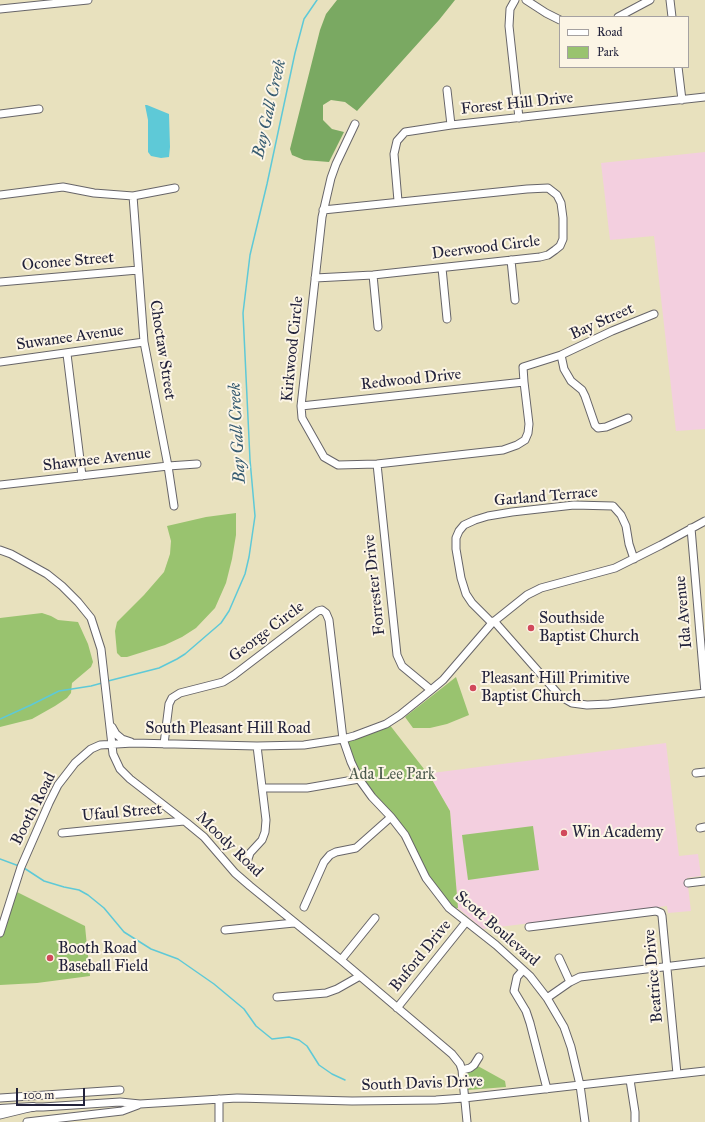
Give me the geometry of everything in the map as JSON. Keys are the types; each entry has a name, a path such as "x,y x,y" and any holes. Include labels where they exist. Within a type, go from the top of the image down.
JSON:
{"main road":[{"path":"0,1109 33,1108"}],"street":[{"path":"0,9 86,0"},
{"path":"515,0 510,9 509,26 519,118"},
{"path":"526,0 559,20"},
{"path":"620,16 650,0"},
{"path":"670,0 672,16"},
{"path":"678,68 682,100"},
{"path":"447,90 451,125"},
{"name":"Forest Hill Drive","path":"398,202 394,162 395,147 405,132 451,125 705,97"},
{"path":"0,114 39,109"},
{"name":"Kirkwood Circle","path":"355,124 336,164 323,210 314,278 301,406 302,418 324,457 338,465 376,464 503,450 517,445 525,440 528,434 529,424 524,382"},
{"path":"0,195 64,187 94,193 133,196 175,188"},
{"name":"Deerwood Circle","path":"314,278 373,275 548,255 560,246 563,239 564,229 561,203 557,195 548,188 520,189 323,210"},
{"name":"Choctaw Street","path":"133,196 144,342 168,466 174,506"},
{"path":"511,260 515,300"},
{"path":"442,268 447,319"},
{"name":"Oconee Street","path":"0,282 138,270"},
{"path":"373,275 378,327"},
{"name":"Bay Street","path":"524,382 523,367 561,355 612,331 654,314"},
{"name":"Suwanee Avenue","path":"0,362 67,354 144,342"},
{"path":"67,354 82,476"},
{"path":"561,355 567,375 571,381 582,390 595,425 598,428 606,427 628,418"},
{"name":"Redwood Drive","path":"301,406 524,382"},
{"name":"Shawnee Avenue","path":"0,485 197,464"},
{"name":"Forrester Drive","path":"376,464 397,655 402,666 431,690"},
{"name":"Garland Terrace","path":"493,622 472,602 466,594 460,578 456,538 464,525 475,520 512,512 574,505 613,506 621,515 626,526 629,544 634,559"},
{"name":"South Pleasant Hill Road","path":"112,744 133,743 257,746 304,745 343,739 386,724 400,715 443,680 493,622 527,595 541,588 615,568 661,546 705,520"},
{"name":"Ida Avenue","path":"691,528 705,693"},
{"name":"Moody Road","path":"0,550 11,554 47,574 62,586 91,618 101,649 103,661 113,754 126,775 204,837 236,873 250,886 341,960 452,1054 460,1064 462,1070 467,1122"},
{"name":"George Circle","path":"164,744 169,704 172,698 180,693 224,682 322,610 326,613 329,620 343,739"},
{"path":"493,622 560,696 572,703 587,705 609,704 705,693"},
{"path":"109,720 116,734 133,743"},
{"name":"Scott Boulevard","path":"343,739 359,779 372,797 391,817 405,835 426,878 449,908 496,945 530,976 547,998 564,1027 571,1047 580,1085 585,1122"},
{"name":"Booth Road","path":"0,933 21,867 42,817 58,785 75,763 91,749 100,745 112,744"},
{"path":"247,862 250,853 262,840 265,832 266,820 257,746"},
{"path":"696,773 705,772"},
{"path":"262,788 307,788 359,779"},
{"path":"304,907 324,862 330,855 356,848 391,817"},
{"name":"Ufaul Street","path":"62,832 184,821"},
{"path":"688,883 705,881"},
{"name":"Beatrice Drive","path":"529,927 659,912 662,916 677,1074"},
{"path":"341,960 375,918"},
{"name":"Buford Drive","path":"397,1008 466,922"},
{"path":"224,930 294,923"},
{"path":"559,958 570,982"},
{"path":"547,998 576,978 705,962"},
{"path":"523,970 517,978 514,992 526,1011 547,1082 547,1089"},
{"path":"277,997 326,993 338,989 360,976"},
{"path":"462,1070 470,1068 474,1065 479,1057"},
{"name":"South Davis Drive","path":"0,1115 33,1108 120,1102 140,1104 251,1098 360,1101 436,1100 705,1071"},
{"path":"630,1080 635,1122"},
{"path":"0,1098 120,1090"},
{"path":"219,1099 219,1122"},
{"name":"South Davis Drive","path":"27,1122 122,1111 140,1104"}],"shaded area":[{"path":"705,152 705,429 676,431 654,236 610,240 601,163"},
{"name":"Win Academy","path":"666,743 679,856 698,854 701,876 687,878 691,911 668,913 667,906 483,929 458,908 450,811 431,778 432,773"}],"green space":[{"path":"337,0 455,0 439,20 357,111 345,102 331,100 323,105 323,120 332,129 344,132 329,162 304,160 292,155 290,149 320,30 326,14"},
{"path":"236,513 236,535 232,559 226,583 215,608 196,628 182,637 165,645 127,657 121,657 117,653 115,631 117,622 164,572 170,554 171,541 167,526 206,517"},
{"path":"42,613 58,620 78,622 88,644 93,662 91,667 72,683 71,693 67,698 32,719 0,727 0,618"},
{"path":"456,677 469,715 447,724 430,728 413,728 405,717"},
{"name":"Ada Lee Park","path":"389,724 431,778 450,811 458,908 455,908 439,893 426,878 406,834 360,779 345,740"},
{"path":"533,826 539,870 468,880 462,835"},
{"path":"13,890 85,926 90,976 37,983 0,985 0,933"},
{"path":"476,1065 505,1081 506,1087 468,1090 464,1073"}],"water":[{"path":"145,105 169,114 169,157 161,158 151,156 148,152 148,120"}],"waterway":[{"name":"Bay Gall Creek","path":"108,681 159,668 185,654 221,623 229,611 245,574 255,516 250,460 243,313 250,255 295,53 304,19 317,0"},
{"name":"Bay Gall Creek","path":"0,719 59,691 102,683"},
{"path":"0,859 19,866"},
{"path":"24,868 44,881 79,890 88,895 104,908 124,932 151,949 178,959 214,984 244,1009 256,1026 272,1039 289,1037 299,1040 307,1046 319,1065 332,1074 345,1080"}],"place":[{"name":"Southside Baptist Church","path":"531,628"},
{"name":"Pleasant Hill Primitive Baptist Church","path":"473,688"},
{"name":"Win Academy","path":"564,833"},
{"name":"Booth Road Baseball Field","path":"50,958"}]}
